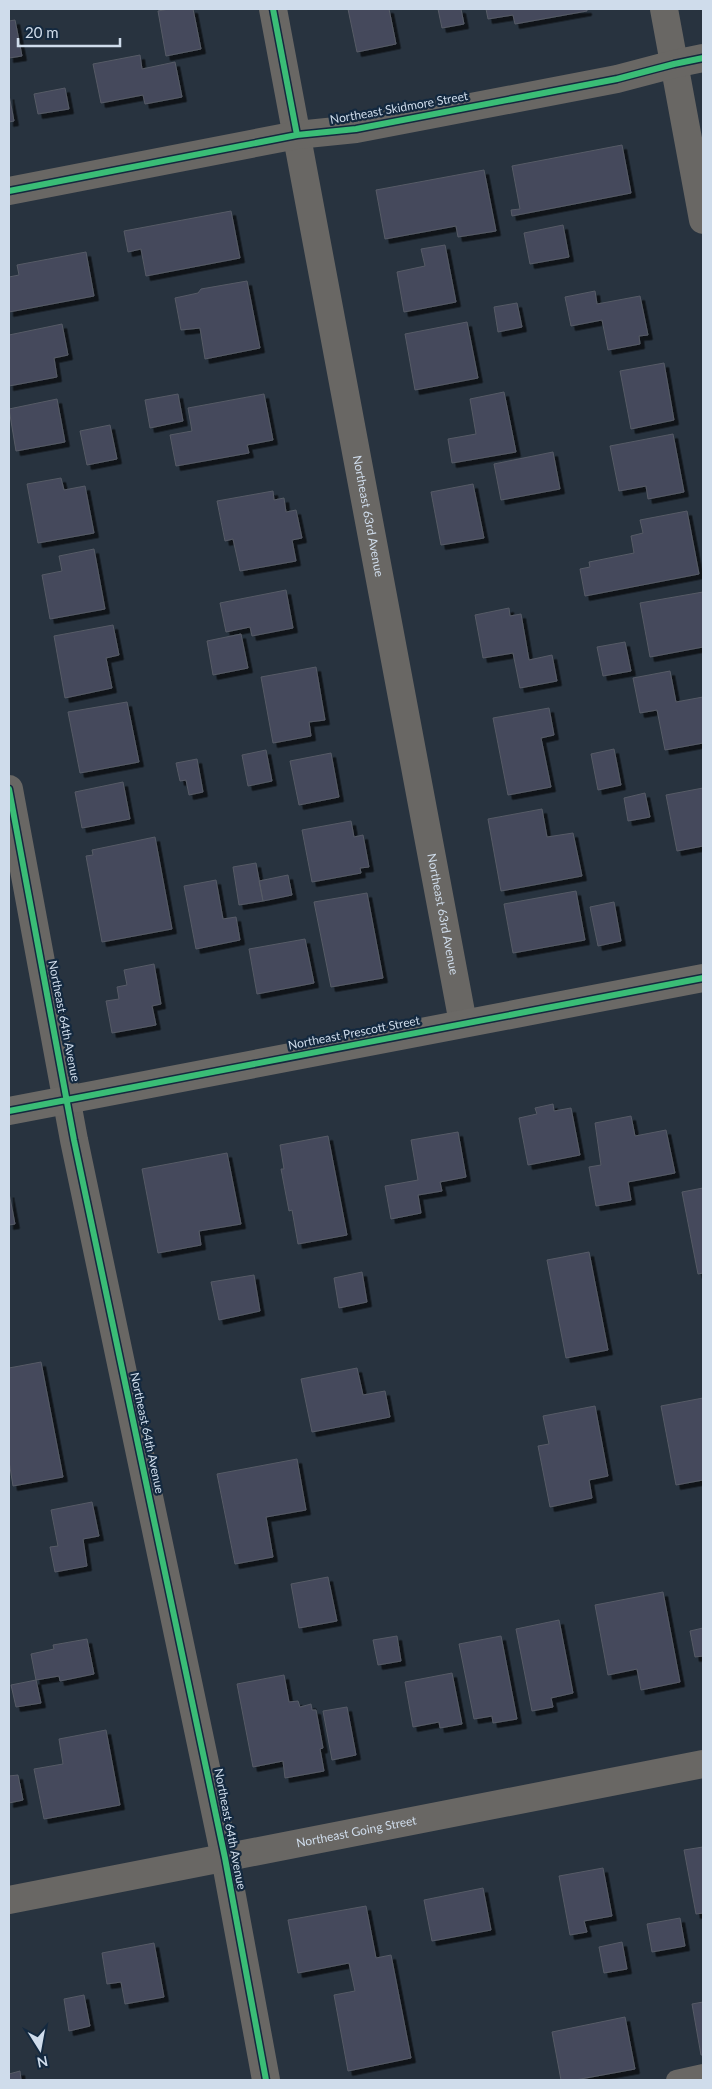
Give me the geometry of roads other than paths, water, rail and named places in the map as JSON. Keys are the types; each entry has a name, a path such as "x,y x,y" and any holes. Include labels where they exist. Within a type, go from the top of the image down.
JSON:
{"street":[{"name":"Northeast 63rd Avenue","path":"273,9 464,1024"},
{"path":"664,9 703,220"},
{"name":"Northeast Skidmore Street","path":"9,191 296,135 356,130 617,79 703,58"},
{"name":"Northeast 64th Avenue","path":"9,789 67,1100 225,1858 266,2080"},
{"name":"Northeast Prescott Street","path":"9,1111 703,978"},
{"name":"Northeast Going Street","path":"9,1900 703,1764"}],"lane":[{"path":"676,2080 703,2074"}]}
